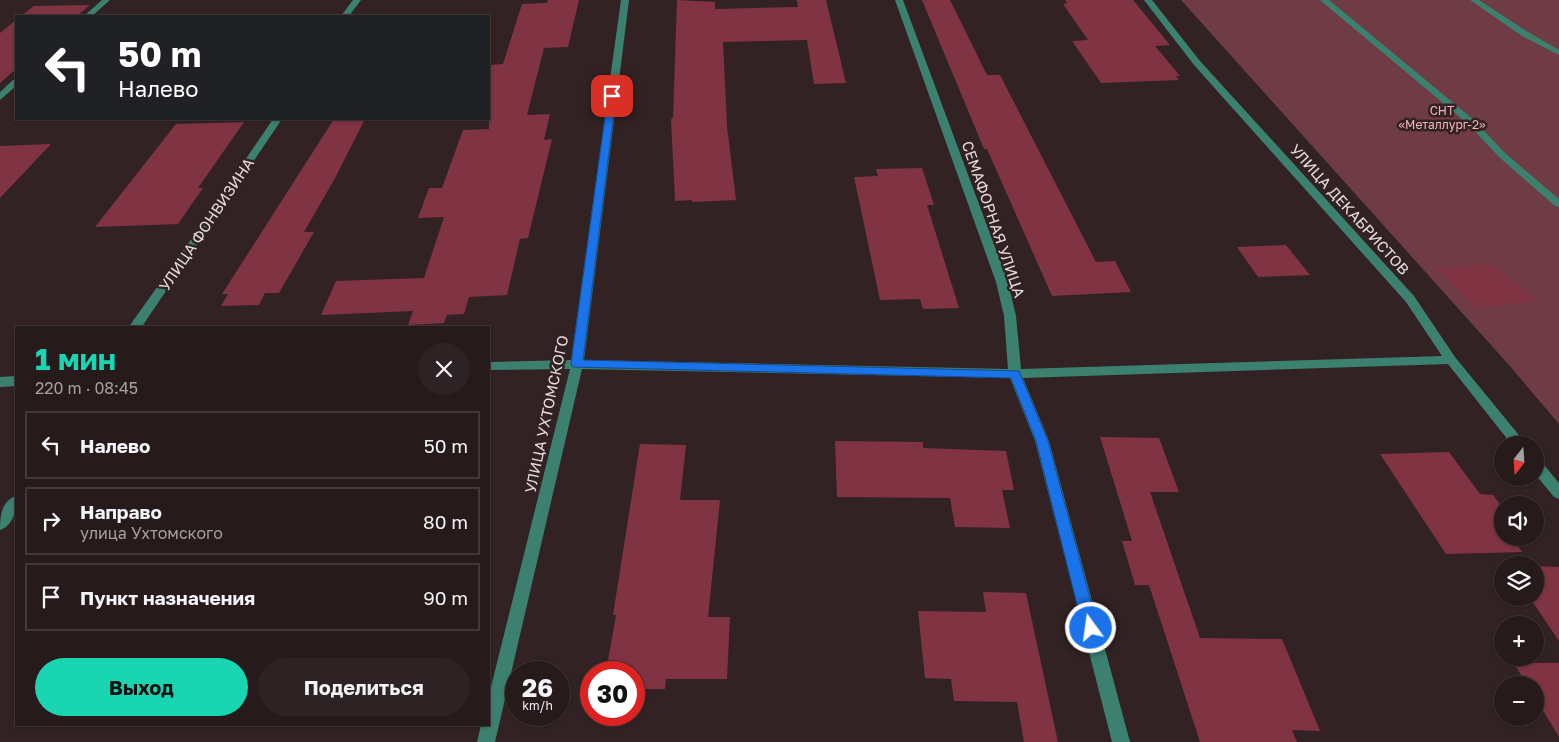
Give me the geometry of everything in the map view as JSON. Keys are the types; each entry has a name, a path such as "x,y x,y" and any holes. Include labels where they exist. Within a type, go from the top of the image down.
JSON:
{"street":[{"path":"89,15 106,0"},
{"path":"346,15 357,0"},
{"name":"УЛИЦА УХТОМСКОГО","path":"490,725 577,364 625,0"},
{"name":"СЕМАФОРНАЯ УЛИЦА","path":"899,0 1002,282 1010,316 1015,374 1042,441 1121,742"},
{"name":"УЛИЦА ДЕКАБРИСТОВ","path":"1148,0 1197,63 1410,300 1451,360 1513,436"},
{"path":"1324,0 1471,122 1502,155 1559,204"},
{"path":"1474,0 1525,34 1559,53"},
{"path":"0,97 15,83"},
{"name":"УЛИЦА ФОНВИЗИНА","path":"135,326 203,230 276,120"},
{"path":"490,366 577,364 1015,374 1451,360"},
{"path":"0,382 15,381"},
{"path":"1544,475 1559,493"},
{"path":"0,524 15,503"},
{"name":"УЛИЦА УХТОМСКОГО","path":"486,742 490,726"}],"green space":[{"name":"СНТ «Металлург-2»","path":"1181,0 1559,0 1559,424 1509,365"}],"building":[{"path":"548,0 579,0 568,47 544,48 527,115 550,114 544,140 552,139 528,238 520,239 507,295 469,297 464,314 447,315 444,323 408,325 413,311 321,315 336,281 424,278 444,217 418,218 429,188 442,188 463,130 489,129 490,65 503,64 522,4 547,3"},
{"path":"677,0 715,2 715,9 798,7 797,0 826,0 846,83 814,84 807,40 723,42 727,126 736,200 675,201 671,119 673,118"},
{"path":"922,0 950,0 987,75 1000,75 1096,262 1115,261 1131,292 1052,296 987,149 984,149"},
{"path":"1065,0 1133,0 1170,45 1155,46 1180,76 1176,76 1179,80 1101,83 1072,41 1088,40 1063,4 1068,3"},
{"path":"90,5 78,15 22,15 34,6"},
{"path":"15,21 15,70 0,83 0,33"},
{"path":"333,120 364,120 334,180 304,232 314,232 279,293 265,293 259,305 221,306 228,294 222,294"},
{"path":"244,122 198,188 203,188 178,224 95,227 176,124"},
{"path":"51,144 0,198 0,146"},
{"path":"922,168 934,205 927,205 959,308 923,309 920,299 880,300 854,177 878,176 876,169"},
{"path":"1286,245 1310,275 1258,277 1237,247"},
{"path":"1492,263 1536,301 1477,308 1436,269"},
{"path":"1100,437 1159,438 1179,492 1150,492 1200,638 1282,639 1320,731 1292,730 1297,742 1200,742 1149,585 1135,585 1122,541 1132,541"},
{"path":"835,441 923,442 923,448 1006,451 1014,490 1002,490 1010,528 955,527 950,498 837,497"},
{"path":"640,444 686,445 680,500 720,500 708,617 730,617 727,679 666,679 665,689 645,689 645,661 608,661 616,615 613,615"},
{"path":"1449,452 1480,494 1494,496 1494,546 1518,546 1522,552 1446,554 1380,454"},
{"path":"1544,566 1559,567 1559,641 1544,616 1535,606 1544,606"},
{"path":"983,592 1026,593 1058,742 1024,742 1017,702 954,701 951,679 925,678 918,611 986,612"},
{"path":"1544,663 1559,663 1559,737 1544,712 1544,676 1522,676 1516,666 1544,666"}],"route":[{"path":"612,96 577,364 1015,374 1042,441 1091,628"}]}
